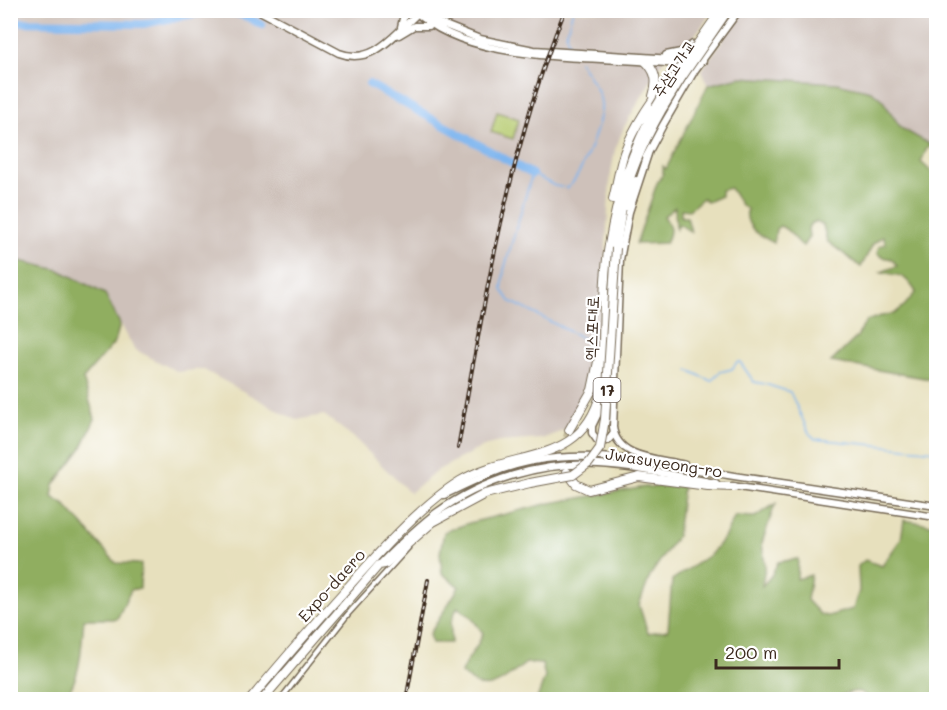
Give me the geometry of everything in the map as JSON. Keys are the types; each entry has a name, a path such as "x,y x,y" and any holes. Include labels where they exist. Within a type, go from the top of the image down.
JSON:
{"highway":[{"name":"주삼고가교","path":"656,107 719,10"},
{"name":"주삼고가교","path":"656,107 682,76 728,10"},
{"path":"644,58 653,69 656,80 656,107"},
{"path":"656,107 680,62"},
{"name":"17","path":"612,247 620,223 622,206 656,107"},
{"name":"엑스포대로","path":"440,496 457,482 483,469 552,451 571,441 596,408 602,392 605,348 603,330 622,183 643,131 656,107"},
{"name":"엑스포대로","path":"379,565 390,563 433,522 485,494 573,475 591,461 602,443 605,419 612,247"},
{"path":"569,430 585,405 594,384 603,330"},
{"path":"567,472 573,482 585,489 601,488 643,477 708,486 734,487"},
{"name":"Expo-daero","path":"250,699 341,593 418,513 440,496"},
{"name":"Expo-daero","path":"262,699 379,565"}],"street":[{"path":"106,10 145,10"},
{"path":"258,10 348,56 371,54 414,26 435,27"},
{"path":"400,30 405,10"},
{"path":"680,62 719,10"},
{"path":"620,223 631,189 663,125 697,68 739,10"},
{"path":"389,41 416,12"},
{"path":"416,12 422,20 435,27 474,42 526,54 644,58 677,53 693,44"},
{"path":"416,12 475,38 493,43 534,50 680,62 703,61"},
{"path":"680,62 697,68"},
{"path":"648,154 629,212 621,260 613,394 613,433 618,443 632,453 687,465 699,471"},
{"path":"602,392 603,404 592,426 592,433 597,440 604,442 609,440 613,433"},
{"name":"Jwasuyeong-ro","path":"440,496 470,481 507,467 568,457 613,457 936,506"},
{"name":"Jwasuyeong-ro","path":"379,565 438,512 484,486 526,472 570,465 635,468 734,487 936,517"},
{"path":"280,699 390,563 415,542"}],"shaded area":[{"path":"11,11 713,11 689,43 681,48 669,50 624,127 615,150 610,179 599,355 595,379 570,428 542,439 499,442 484,446 438,470 410,493 353,437 324,415 296,420 202,369 178,372 134,349 105,294 59,270 11,259"},
{"path":"743,11 936,11 936,148 901,128 881,98 875,93 855,86 740,77 708,85 701,71"}],"green space":[{"path":"740,77 837,83 871,91 881,98 901,128 933,146 927,148 921,162 936,176 936,380 831,362 857,337 866,321 894,314 916,292 905,278 881,272 897,266 892,259 882,257 877,253 879,246 886,244 883,236 873,244 861,267 827,241 823,225 816,222 811,223 808,228 809,237 803,246 780,226 776,229 774,243 758,234 750,226 747,209 741,205 730,188 721,190 721,196 707,202 703,198 689,210 681,209 681,217 687,217 691,232 679,224 676,229 675,207 664,216 670,229 666,243 636,244 657,183 663,174 663,166 666,169 708,85"},
{"path":"497,112 519,119 513,139 491,132"},
{"path":"11,259 59,270 105,294 120,324 115,342 83,379 95,419 81,449 54,485 52,497 65,505 116,563 141,564 140,588 131,590 117,619 84,619 77,671 64,699 11,699"},
{"path":"683,486 677,536 651,574 639,605 648,633 668,630 672,580 711,554 725,536 735,516 755,517 777,503 762,543 765,566 762,586 771,576 778,562 798,559 797,579 811,575 807,600 821,615 828,616 853,609 859,591 858,566 865,560 882,566 901,539 904,520 936,525 936,699 868,699 862,693 857,692 833,700 537,699 545,677 542,664 526,663 504,680 491,686 478,685 461,673 483,633 471,617 457,607 451,623 451,643 432,643 429,635 459,587 442,573 440,553 444,532 469,523 550,503 645,487"}],"waterway":[{"path":"10,22 143,24 213,10"},
{"path":"227,10 262,25"},
{"path":"570,49 566,34 573,10"},
{"path":"579,61 600,97 601,111 595,134 584,162 567,188 555,186 532,174 504,270 502,290 510,301 590,342"},
{"path":"369,84 532,174"},
{"path":"688,370 711,381 720,372 732,369 737,362 740,362 754,382 790,392 809,433 815,439 936,451"}],"tunnel":[{"path":"567,472 562,454 569,430"}],"railway":[{"path":"458,448 500,226 513,171 545,62 565,10"},
{"path":"406,700 428,580"}]}
